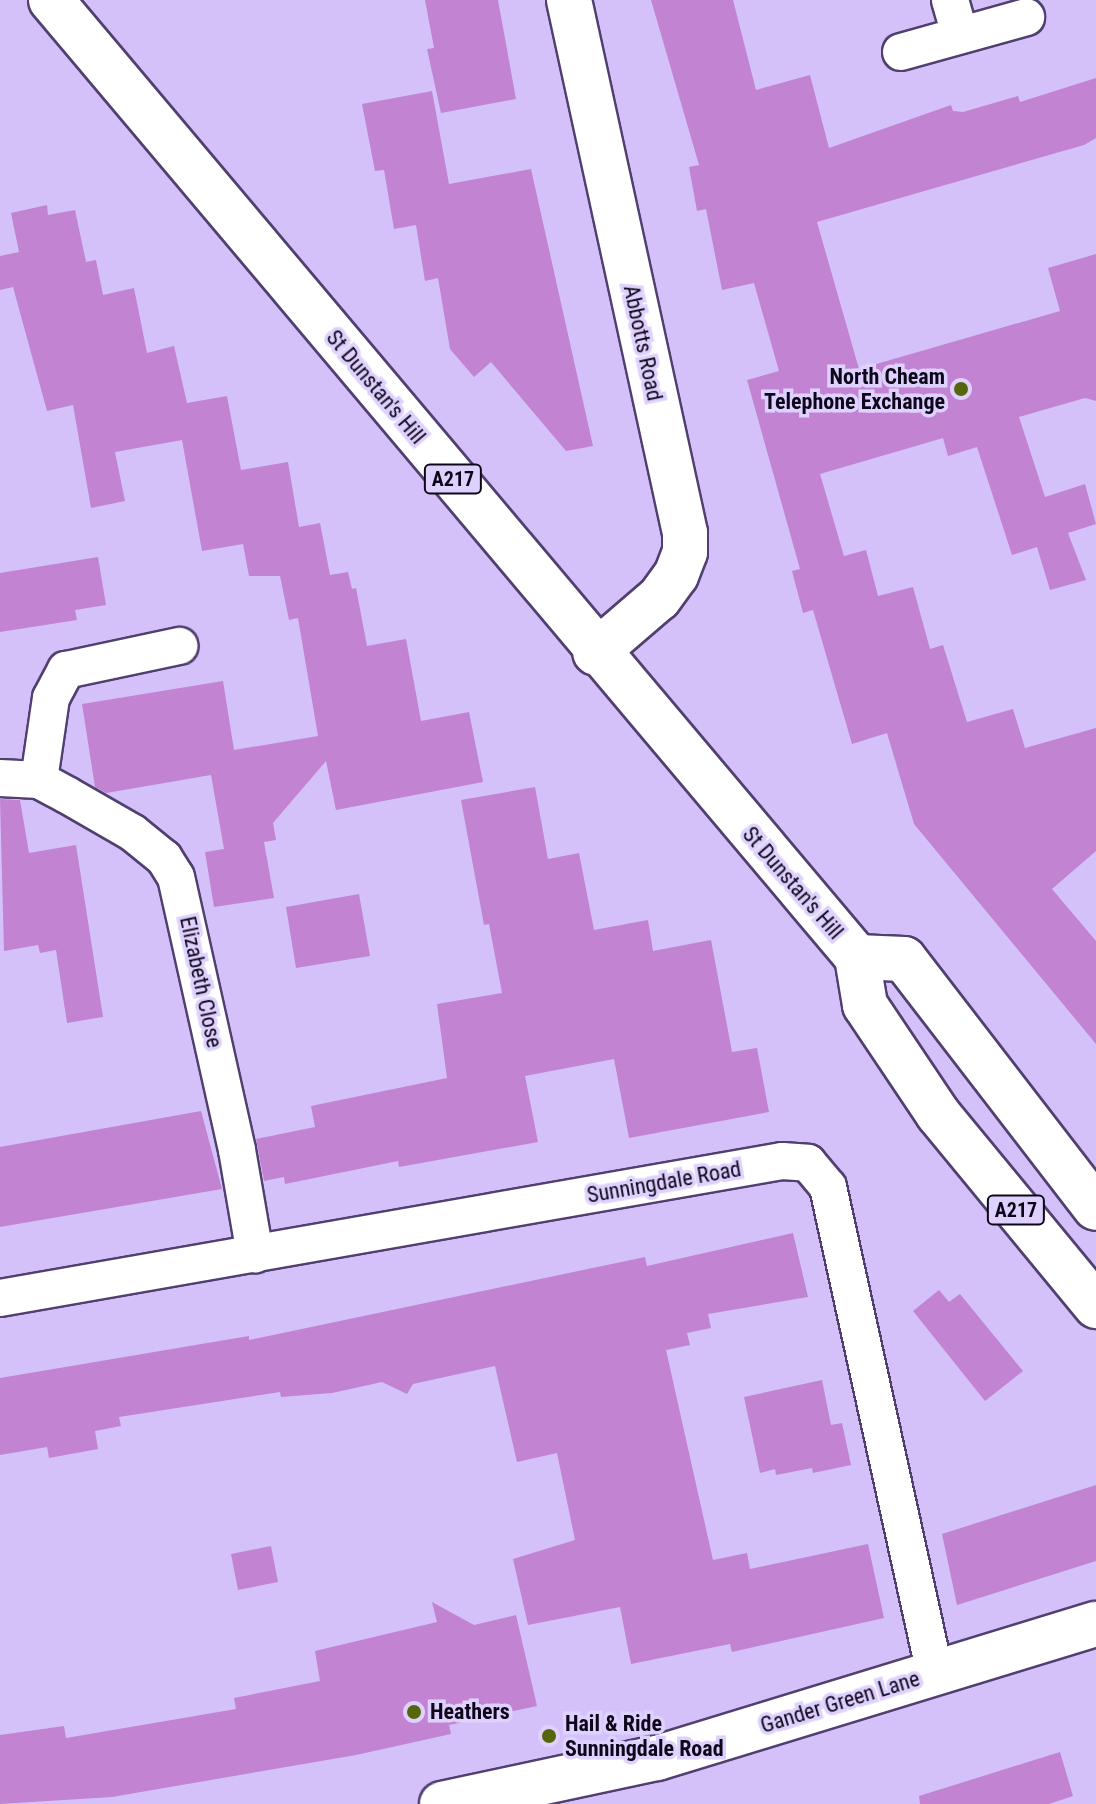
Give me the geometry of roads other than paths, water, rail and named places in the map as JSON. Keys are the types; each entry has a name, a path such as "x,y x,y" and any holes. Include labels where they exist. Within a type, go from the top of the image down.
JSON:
{"main road":[{"name":"St Dunstan's Hill","path":"51,0 595,653 857,957 865,1005 938,1114 1096,1306"},
{"name":"Abbotts Road","path":"569,0 685,533 685,552 676,575 659,598 595,653"},
{"name":"St Dunstan's Hill","path":"857,957 904,959 1096,1208"},
{"name":"Gander Green Lane","path":"442,1804 657,1758 1096,1624"}],"street":[{"path":"950,0 960,35"},
{"path":"901,52 1026,17"},
{"path":"39,780 51,698 66,670 179,646"},
{"name":"Elizabeth Close","path":"0,778 39,780 133,833 164,858 176,877 237,1150 255,1254"},
{"name":"Sunningdale Road","path":"0,1298 782,1161 808,1163 828,1187 935,1674"}],"place":[{"name":"North Cheam Telephone Exchange","path":"961,389"},
{"name":"Heathers","path":"414,1712"},
{"name":"Hail & Ride Sunningdale Road","path":"549,1736"}]}
